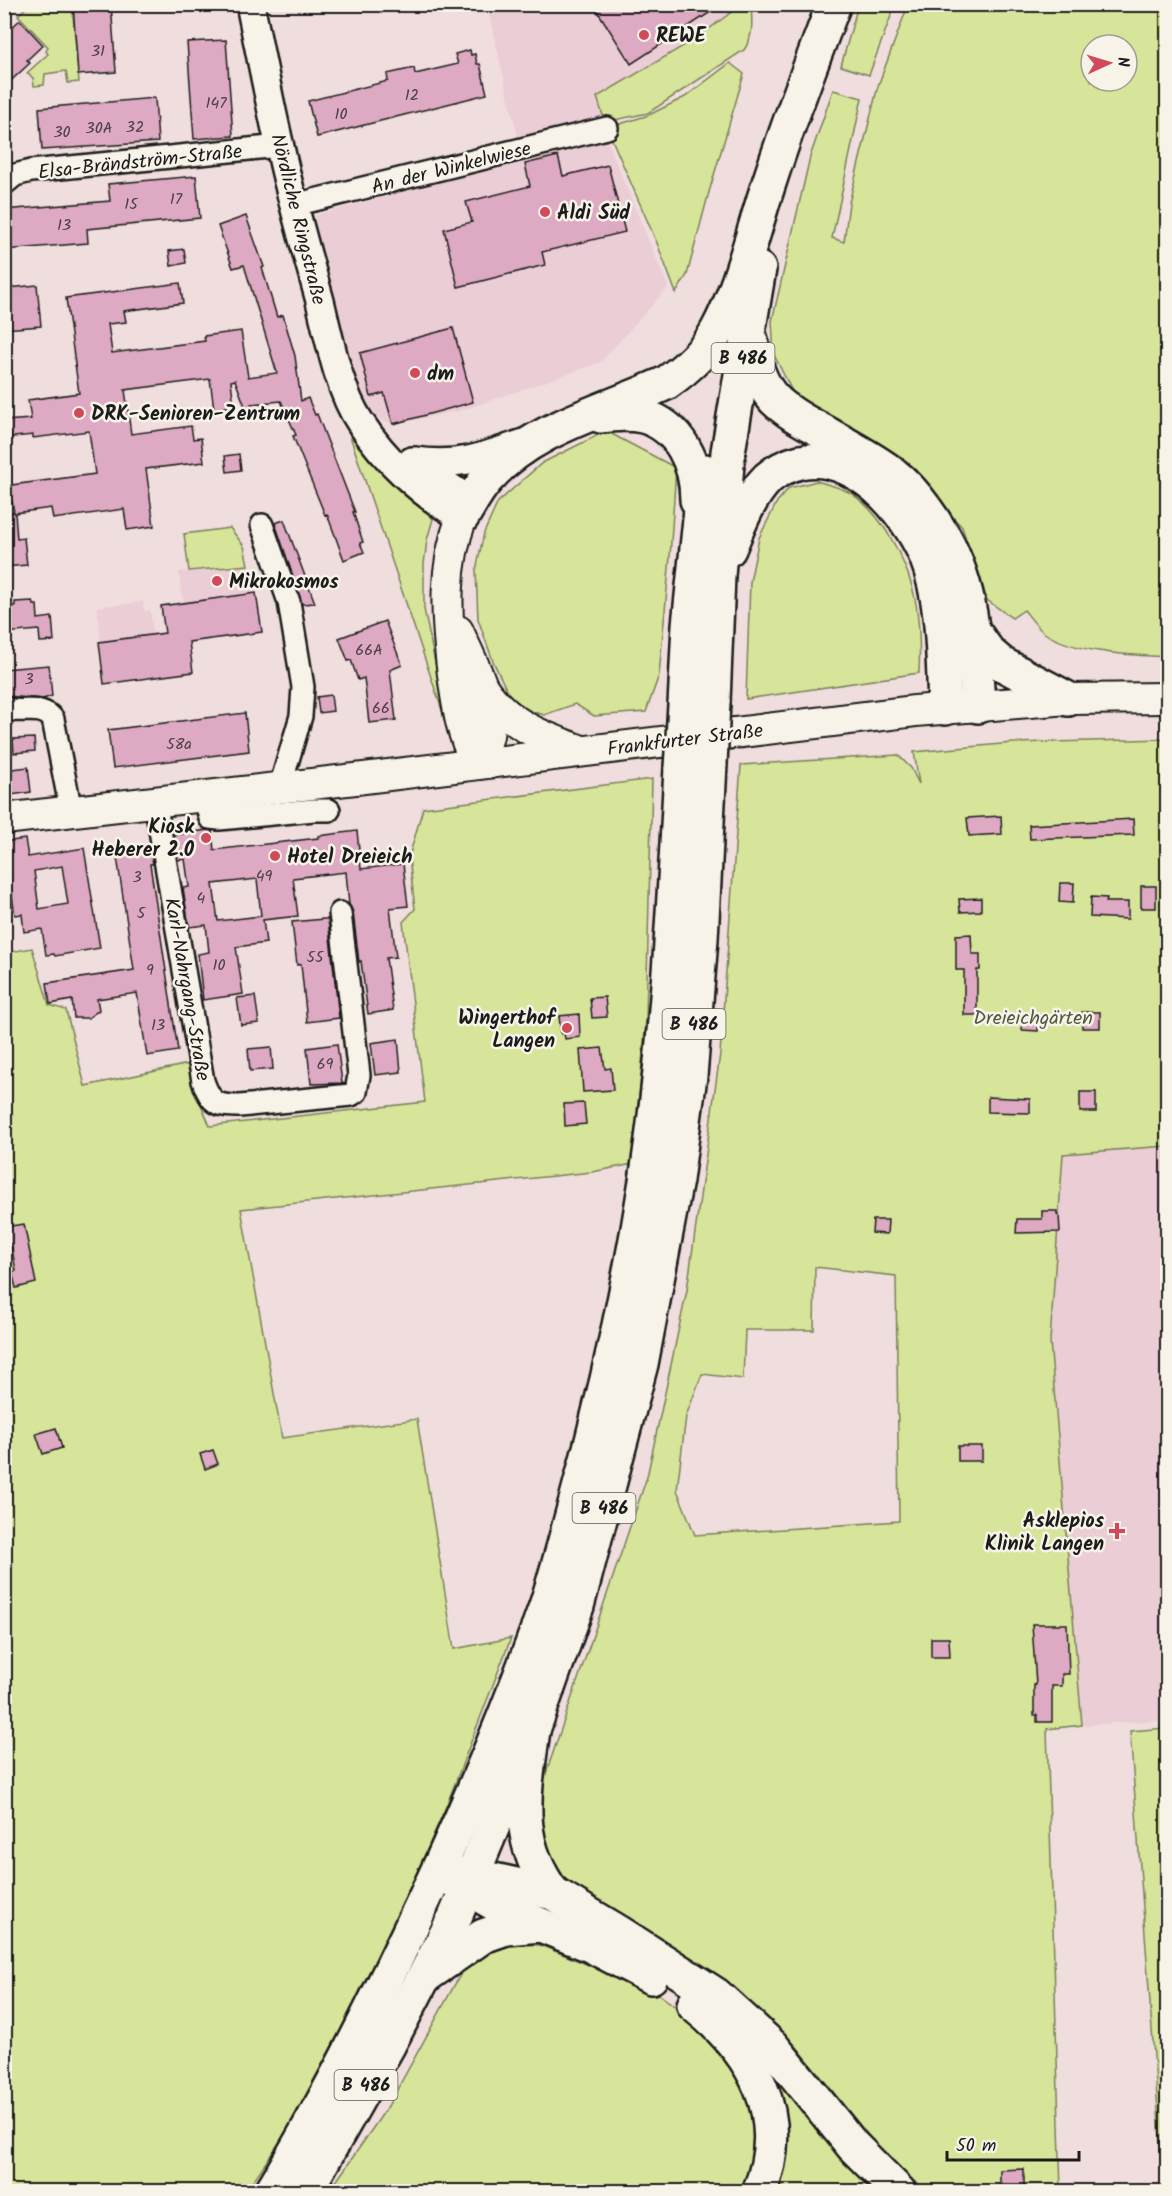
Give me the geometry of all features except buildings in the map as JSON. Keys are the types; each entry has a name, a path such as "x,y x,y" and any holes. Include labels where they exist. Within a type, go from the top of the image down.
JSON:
{"main road":[{"name":"B 486","path":"699,703 689,625 696,543 715,401 741,308 782,142 834,4"},
{"name":"B 486","path":"477,764 466,743 457,706 446,611 451,552 462,518 486,480 520,449 584,417 658,386 678,374 706,348 717,331 741,308"},
{"name":"B 486","path":"305,2192 424,1977 470,1882 533,1730 580,1594 641,1364 676,1180 690,1076 701,939 696,766 699,703 718,576 741,308"},
{"path":"741,308 762,382 774,398 798,418 853,448 892,473 923,506 937,526 959,568 970,609 974,632 978,706"},
{"path":"584,417 630,414 644,417 670,431 680,442 693,466 695,476 697,489 696,543"},
{"path":"718,576 740,521 759,489 769,478 789,465 807,461 827,461 850,469 868,481 906,519 926,556 933,579 942,637 945,708"},
{"name":"B 486","path":"447,588 456,626 487,706 489,729 487,742 477,764"},
{"path":"974,632 989,653 1002,664 1068,699"},
{"name":"B 486","path":"481,686 493,703 517,723 582,752"},
{"name":"Frankfurter Straße","path":"4,819 945,708 1068,699 1167,698"},
{"name":"B 486","path":"418,771 432,763 450,738 456,719 457,706"},
{"name":"B 486","path":"271,2192 348,2058 439,1870 489,1753 547,1602 613,1357 644,1192 659,1084 673,932 696,766"},
{"path":"533,1730 526,1789 525,1830 532,1859 553,1893"},
{"path":"439,1870 470,1882 553,1893 716,1995 772,2046 853,2146 899,2192"},
{"path":"470,1882 509,1912 621,1959 659,1982 713,2020 752,2068 767,2107 771,2131 768,2157 759,2192"},
{"path":"424,1977 483,1936 506,1928 540,1925"}],"street":[{"name":"Nördliche Ringstraße","path":"250,4 279,146 294,206 338,369 350,402 375,443 413,481 441,505 462,518"},
{"name":"An der Winkelwiese","path":"294,206 607,128"},
{"name":"Elsa-Brändström-Straße","path":"4,184 15,175 31,171 279,146"},
{"name":"Nördliche Ringstraße","path":"364,428 457,492 462,501 462,518"},
{"path":"412,460 444,464 463,462 539,438"},
{"path":"262,525 289,602 303,687 301,716 280,787"},
{"path":"4,708 11,711 41,711 49,714 53,719 71,811"},
{"path":"204,796 210,818 329,810"},
{"name":"Karl-Nahrgang-Straße","path":"155,801 203,1081 208,1096 215,1103 240,1106 351,1095 356,1092 359,1075 340,913"}],"shaded area":[{"path":"487,5 740,5 697,38 597,97 610,134 605,136 668,287 601,362 463,410 393,424 368,415 354,386 313,233 316,215 419,188 522,155"},
{"name":"Mikrokosmos","path":"248,565 256,593 183,603 179,572"},
{"path":"143,602 144,611 150,610 153,635 101,642 97,607"},
{"name":"Asklepios Klinik Langen","path":"1167,1146 1167,1720 1082,1725 1050,1341 1063,1153"}],"green space":[{"path":"29,5 72,5 79,82 68,83 66,71 45,74 44,85 34,86 33,78 27,73 48,54 46,51 48,47 18,15"},
{"path":"741,5 751,5 751,34 744,50 648,113 605,122 597,97 697,38"},
{"path":"858,5 895,5 869,75 841,66"},
{"path":"908,5 1167,5 1167,657 1086,649 1055,639 1043,632 1024,610 1012,618 987,600 962,527 892,453 793,393 774,355 772,321 810,157 833,90 862,98 832,238 844,242 849,203 878,86"},
{"path":"730,63 744,74 687,275 676,293 607,128 649,115 685,97"},
{"path":"354,429 433,519 424,564 424,609 444,716 348,430"},
{"path":"606,431 676,468 659,675 646,712 594,716 575,704 544,715 514,706 493,661 478,619 476,570 484,533 498,502 542,463"},
{"path":"817,481 844,490 863,503 884,528 901,558 916,604 919,673 746,699 750,582 759,538 777,502 789,488"},
{"path":"230,528 244,546 248,565 189,571 184,534"},
{"name":"Dreieichgärten","path":"1167,739 1167,1146 1063,1154 1050,1341 1082,1725 1047,1729 1061,2191 928,2191 904,2174 876,2145 797,2047 751,2006 565,1882 544,1856 540,1791 647,1477 687,1290 720,1054 741,765 898,755 911,768 919,784 914,752 1013,743","holes":["815,1267 896,1276 899,1521 695,1535 677,1490 686,1416 702,1374 743,1379 745,1330 814,1330"]},
{"path":"652,779 646,1019 633,1164 592,1172 241,1209 282,1438 417,1419 454,1649 511,1638 447,1804 381,1955 282,2139 246,2191 5,2192 5,953 32,948 49,1005 66,1010 85,1086 189,1064 210,1126 425,1102 403,922 415,909 409,857 423,808"},
{"path":"1167,1728 1168,2191 1164,2192 1130,1731"},
{"path":"493,1944 540,1945 657,1993 704,2028 748,2093 756,2131 755,2160 745,2191 329,2192 388,2106 465,1966"},
{"path":"729,2022 794,2096 841,2160 874,2191 770,2191 772,2178"}],"place":[{"name":"REWE","path":"644,35"},
{"name":"Aldi Süd","path":"545,212"},
{"name":"dm","path":"415,373"},
{"name":"DRK-Senioren-Zentrum","path":"79,413"},
{"name":"Mikrokosmos","path":"217,581"},
{"name":"Kiosk Heberer 2.0","path":"206,838"},
{"name":"Hotel Dreieich","path":"275,856"},
{"name":"Wingerthof Langen","path":"567,1028"},
{"name":"Asklepios Klinik Langen","path":"1117,1531"}]}
